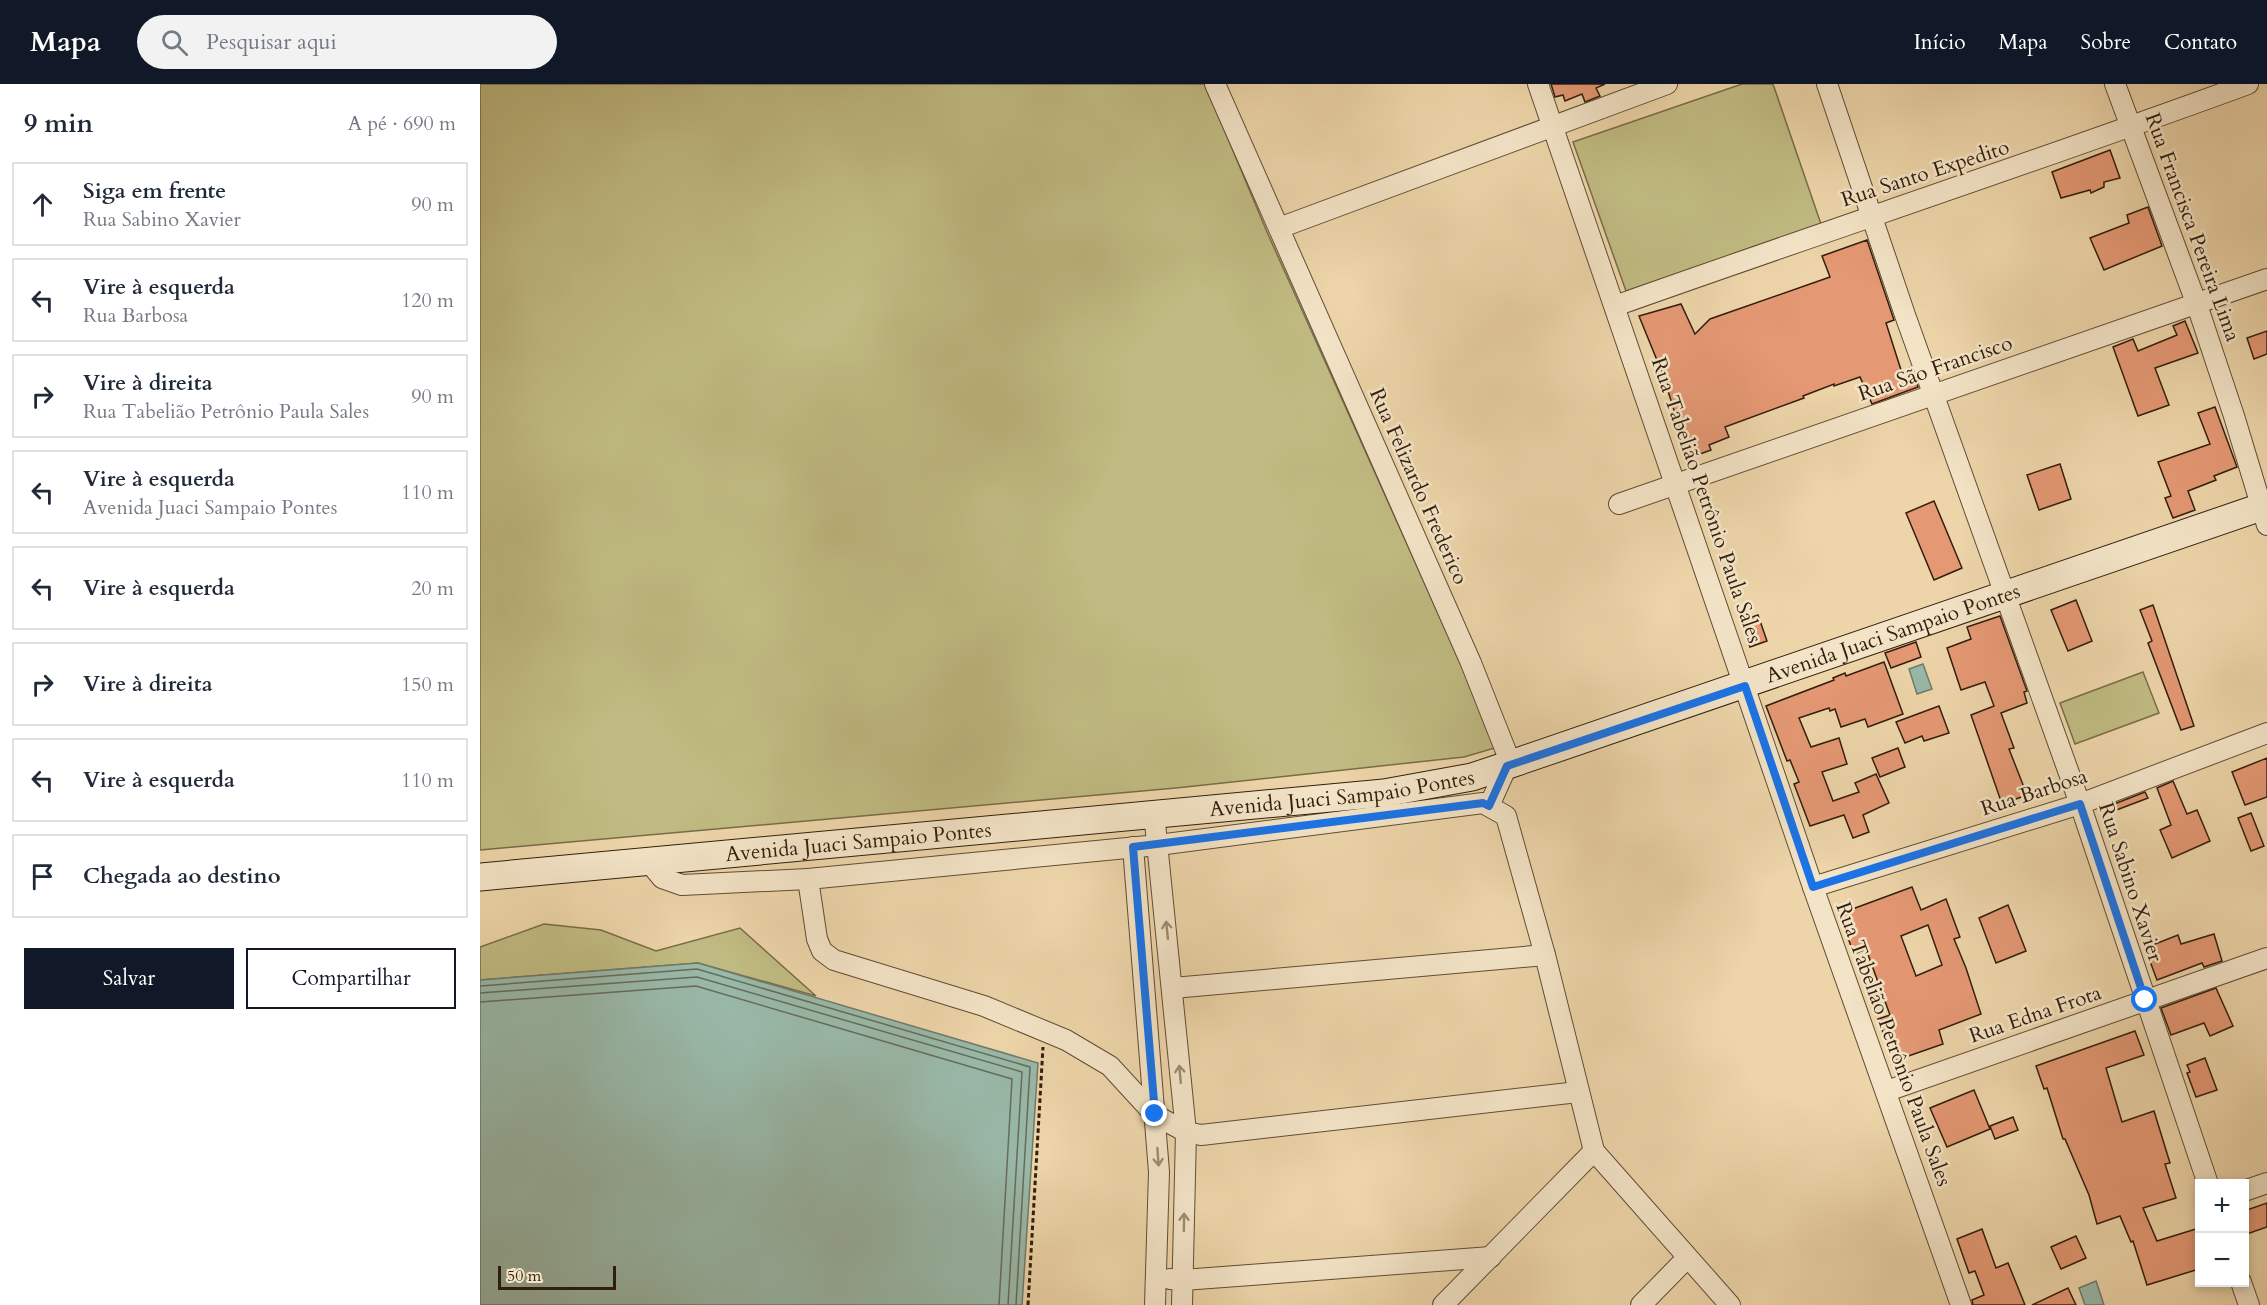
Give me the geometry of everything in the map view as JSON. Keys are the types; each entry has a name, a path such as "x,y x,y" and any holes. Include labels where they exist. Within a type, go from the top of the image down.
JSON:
{"main road":[{"name":"Avenida Juaci Sampaio Pontes","path":"480,877 1384,793 1472,777 2007,596 2265,512"}],"street":[{"name":"Rua Felizardo Frederico","path":"1215,84 1471,663 1509,765"},
{"name":"Rua Tabelião Petrônio Paula Sales","path":"1538,84 1813,887 1961,1305"},
{"path":"1279,228 1667,84"},
{"name":"Rua Sabino Xavier","path":"1827,84 2080,804 2206,1179"},
{"name":"Rua Francisca Pereira Lima","path":"2115,84 2197,305 2265,512"},
{"name":"Rua Santo Expedito","path":"1615,306 1872,215 2006,172 2248,84"},
{"name":"Rua São Francisco","path":"1619,504 2267,279"},
{"name":"Rua Barbosa","path":"1813,887 2080,804 2267,734"},
{"path":"1489,806 1509,765"},
{"path":"648,861 662,878 682,885 808,879 1158,845 1483,803 1506,816 1545,955 1594,1151 1730,1305"},
{"path":"1154,813 1173,988 1185,1132 1182,1305"},
{"path":"1133,847 1159,1172 1155,1305"},
{"path":"808,879 818,939 822,951 834,960 984,1006 1066,1040 1110,1066 1155,1114 1185,1132 1201,1135 1578,1092"},
{"path":"1173,988 1545,955"},
{"name":"Rua Edna Frota","path":"1887,1091 2267,958"},
{"path":"1443,1305 1594,1151"},
{"path":"2249,1189 2267,1183"},
{"path":"1156,1277 1184,1280 1491,1257"},
{"path":"1641,1305 1687,1258"},
{"path":"2243,1287 2249,1305"}],"path":[{"path":"1028,1305 1044,1031"}],"shaded area":[{"path":"480,84 1205,84 1267,232 1498,747 1464,757 1176,788 480,850"},
{"path":"1742,84 1773,84 1821,224 1626,291 1573,142"},
{"path":"2143,672 2159,713 2075,744 2060,703"},
{"path":"544,924 601,930 656,951 740,928 816,996 698,963 480,980 480,947"}],"water":[{"path":"1923,664 1932,689 1917,694 1909,669"},
{"path":"698,963 1038,1063 1022,1305 480,1305 480,980"},
{"path":"2096,1281 2104,1305 2085,1305 2079,1288"}],"building":[{"path":"1551,84 1605,84 1596,88 1600,96 1585,102 1582,94 1565,101 1563,95 1555,97"},
{"path":"2110,150 2120,178 2104,182 2104,187 2091,193 2090,190 2061,198 2052,172"},
{"path":"2148,207 2162,246 2104,270 2090,238 2129,223 2127,215"},
{"path":"1867,240 1894,320 1886,323 1902,373 1911,367 1918,387 1872,404 1860,377 1834,386 1834,384 1803,396 1804,398 1725,427 1729,437 1709,445 1711,450 1689,458 1663,375 1639,316 1681,304 1695,334 1710,319 1830,277 1822,256"},
{"path":"2185,321 2198,353 2155,368 2169,405 2138,416 2113,347 2133,339 2138,351 2177,335 2173,326"},
{"path":"2267,331 2267,354 2254,359 2247,338"},
{"path":"2215,407 2237,467 2214,476 2216,480 2188,491 2195,510 2173,518 2165,498 2171,496 2158,462 2210,444 2198,413"},
{"path":"2060,464 2071,499 2039,510 2027,475"},
{"path":"1934,501 1962,568 1934,580 1906,513"},
{"path":"2076,600 2092,641 2068,651 2051,610"},
{"path":"2153,605 2194,726 2181,730 2148,643 2152,641 2140,610"},
{"path":"1758,615 1767,641 1750,647 1741,621"},
{"path":"2000,616 2027,691 2024,692 2027,703 2001,713 2014,748 2009,749 2027,795 2002,804 1971,715 1994,706 1985,682 1961,690 1947,648 1971,639 1967,627"},
{"path":"1916,642 1921,657 1891,668 1885,653"},
{"path":"1884,662 1903,714 1868,727 1865,719 1841,727 1835,709 1830,711 1829,708 1799,718 1811,747 1839,738 1847,764 1822,772 1833,801 1859,792 1855,783 1876,774 1889,803 1863,815 1869,832 1853,838 1844,815 1810,826 1794,784 1799,782 1790,760 1787,761 1766,706 1834,680 1833,678 1845,673 1846,676"},
{"path":"1939,706 1949,733 1924,741 1922,736 1905,743 1896,722"},
{"path":"1898,748 1905,767 1880,777 1872,758"},
{"path":"2267,758 2267,797 2245,805 2232,772"},
{"path":"2173,781 2187,814 2197,810 2210,841 2172,858 2160,830 2171,825 2157,788"},
{"path":"2145,792 2148,798 2106,814 2104,808"},
{"path":"2251,813 2264,846 2251,851 2238,818"},
{"path":"1912,887 1921,910 1946,899 1960,937 1954,939 1981,1014 1939,1030 1943,1044 1894,1061 1878,1019 1890,1015 1866,949 1854,954 1839,914","holes":["1928,925 1942,965 1916,976 1901,936"]},
{"path":"2008,905 2026,951 1996,963 1979,918"},
{"path":"2214,934 2222,961 2204,967 2202,963 2157,980 2145,948 2178,935 2181,944"},
{"path":"2216,988 2233,1026 2210,1036 2204,1023 2171,1035 2161,1008"},
{"path":"2135,1031 2144,1055 2106,1068 2122,1122 2154,1111 2170,1163 2165,1164 2176,1198 2143,1208 2157,1241 2195,1229 2195,1270 2147,1285 2133,1241 2131,1242 2120,1216 2097,1224 2089,1195 2065,1139 2063,1139 2047,1088 2044,1089 2036,1066"},
{"path":"2205,1058 2217,1090 2196,1097 2187,1073 2190,1072 2187,1065"},
{"path":"1974,1090 1990,1129 1947,1147 1930,1108"},
{"path":"2013,1117 2018,1130 1995,1139 1990,1126"},
{"path":"2267,1203 2267,1227 2249,1233 2249,1209"},
{"path":"1982,1229 1996,1268 2008,1263 2025,1305 1973,1305 1972,1300 1984,1295 1975,1271 1969,1273 1957,1239"},
{"path":"2076,1236 2086,1258 2061,1269 2051,1247"},
{"path":"2068,1288 2076,1305 2032,1305"}],"route":[{"path":"1155,1114 1133,847 1483,803 1489,806 1507,766 1745,686 1813,887 2080,804 2145,1000"}]}
